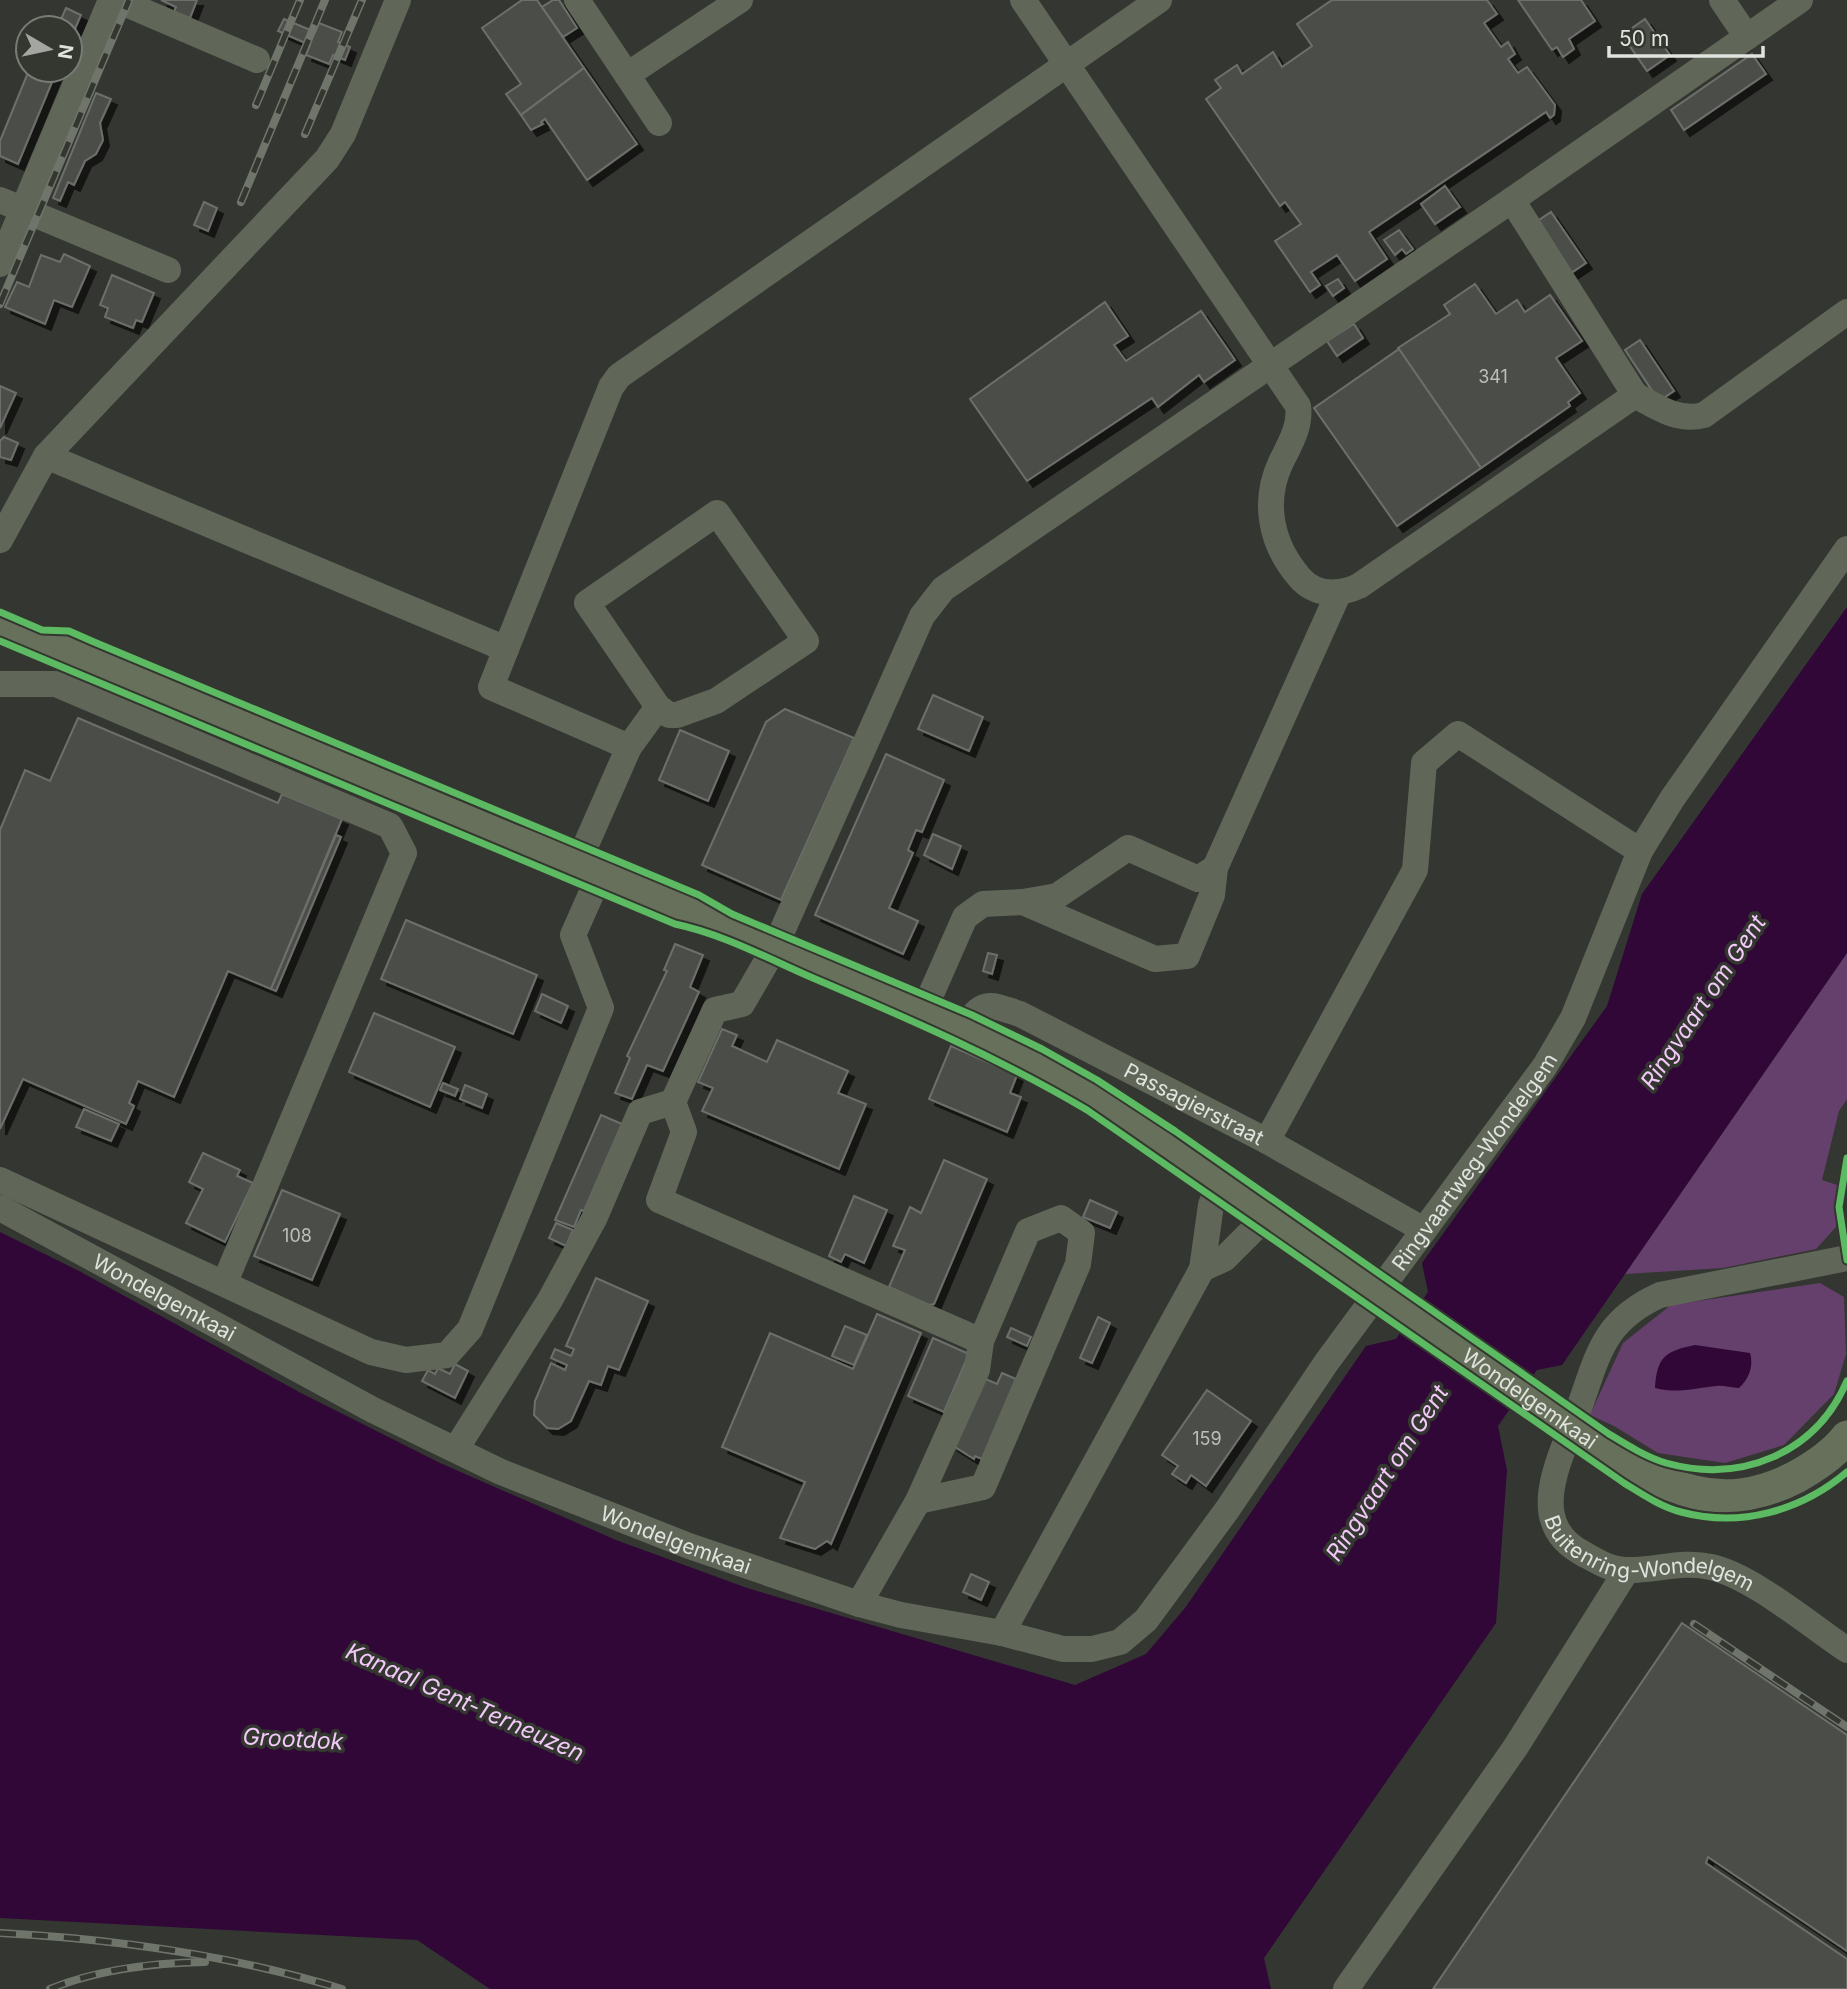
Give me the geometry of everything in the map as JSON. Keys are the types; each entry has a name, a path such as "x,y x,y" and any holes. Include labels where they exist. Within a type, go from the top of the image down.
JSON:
{"main road":[{"name":"Wondelgemkaai","path":"0,626 925,1010 965,1027 1064,1078 1268,1215 1599,1446 1665,1484 1688,1492 1726,1496 1764,1491 1784,1483 1822,1460 1847,1437"}],"street":[{"path":"0,264 11,204 111,0"},
{"path":"117,0 257,60"},
{"path":"0,540 46,456 327,159 343,134 398,0"},
{"path":"577,0 659,123"},
{"path":"626,75 740,0"},
{"path":"1023,0 1298,406 1299,416 1272,486 1272,525 1299,577 1319,591 1339,592 1359,586 1635,395"},
{"path":"629,747 491,687 611,387 619,376 1158,0"},
{"path":"1721,0 1747,37"},
{"path":"981,1341 659,1200 684,1132 674,1102 715,1010 742,1004 775,947 879,710 933,600 943,589 1800,0"},
{"path":"1512,200 1635,395 1683,417 1704,415 1847,312"},
{"path":"11,204 168,270"},
{"path":"46,456 506,649"},
{"path":"717,513 806,641 716,701 677,715 670,715 658,706 587,603 717,513"},
{"name":"Ringvaartweg-Wondelgem","path":"1002,1633 1063,1649 1092,1649 1120,1642 1146,1620 1424,1230 1545,1066 1573,1018 1640,851 1672,799 1847,549"},
{"path":"1023,902 1155,958 1187,956 1212,895 1215,868 1339,592"},
{"path":"0,684 56,684 390,826 404,853 225,1282"},
{"path":"0,1180 371,1352 407,1360 447,1355 470,1329 601,1008 573,936 589,869 629,747 658,706"},
{"path":"1267,1141 1415,870 1424,763 1458,734 1640,851"},
{"path":"925,1010 965,917 983,904 1023,902 1057,896 1128,848 1198,879 1215,868"},
{"name":"Passagierstraat","path":"965,1027 975,1011 984,1006 996,1006 1020,1014 1267,1141 1424,1230"},
{"path":"456,1449 550,1300 595,1217 640,1112 674,1102"},
{"path":"1002,1633 1202,1269 1210,1205 1220,1182"},
{"name":"Wondelgemkaai","path":"0,1208 373,1410 501,1472 689,1546 859,1604 901,1615 1002,1633"},
{"path":"1202,1269 1224,1259 1268,1215"},
{"path":"859,1604 918,1501 977,1370 981,1341 1028,1231 1061,1218 1082,1233 1078,1264 983,1487 918,1501"},
{"name":"Buitenring-Wondelgem","path":"1847,1258 1660,1295 1639,1304 1619,1320 1603,1344 1553,1482 1549,1507 1562,1538 1574,1549 1607,1567 1627,1570 1685,1564 1727,1572 1847,1650"},
{"path":"1346,1989 1516,1748 1627,1570"}],"shaded area":[{"path":"1847,953 1847,1099 1839,1111 1822,1180 1837,1185 1836,1227 1816,1249 1723,1268 1625,1274"},
{"path":"1820,1283 1844,1297 1846,1354 1834,1394 1784,1445 1725,1463 1658,1453 1614,1426 1590,1415 1623,1343 1671,1305"}],"water":[{"path":"1847,607 1847,953 1562,1365 1537,1370 1498,1426 1507,1470 1496,1623 1264,1958 1271,1989 490,1989 417,1940 0,1918 0,1232 79,1271 299,1392 440,1463 616,1540 747,1588 1075,1685 1146,1654 1185,1608 1366,1346 1396,1339 1428,1292 1422,1263 1607,1006 1642,894"},
{"path":"1695,1345 1750,1353 1751,1367 1745,1381 1739,1388 1719,1386 1679,1391 1655,1388 1658,1369 1664,1357 1676,1350"}],"building":[{"path":"161,0 197,0 190,18 174,12 176,7"},
{"path":"522,0 537,0 584,68 521,115 506,94 521,84 482,28"},
{"path":"553,0 559,0 577,28 563,37 542,7"},
{"path":"1332,0 1487,0 1497,14 1484,23 1501,47 1508,42 1515,54 1508,59 1518,73 1527,67 1555,105 1554,115 1550,118 1546,112 1369,232 1387,259 1355,281 1337,255 1311,272 1320,285 1310,292 1275,241 1301,224 1285,202 1280,206 1206,99 1221,88 1215,80 1237,65 1242,74 1273,52 1282,67 1312,46 1297,24"},
{"path":"1518,0 1581,0 1595,21 1569,39 1574,49 1563,57 1557,47 1552,50"},
{"path":"66,8 79,14 63,14"},
{"path":"284,19 315,32 319,23 342,32 338,42 350,47 345,60 333,55 329,64 306,55 310,45 278,31"},
{"path":"1645,19 1670,55 1647,71 1622,35"},
{"path":"1752,54 1766,74 1684,130 1671,110"},
{"path":"584,68 637,144 587,180 545,119 541,122 543,124 531,130 521,115"},
{"path":"23,84 51,84 18,164 0,156 0,141"},
{"path":"96,93 111,99 100,123 103,140 96,154 85,161 74,185 68,182 60,201 53,198"},
{"path":"1445,186 1460,207 1435,224 1421,204"},
{"path":"204,202 217,208 208,231 194,225"},
{"path":"1551,212 1586,263 1571,273 1536,222"},
{"path":"1399,230 1413,249 1406,254 1402,249 1395,255 1384,240"},
{"path":"64,254 90,266 72,307 54,300 45,324 5,307 17,282 29,287 41,255 60,262"},
{"path":"112,275 154,293 142,322 136,320 133,328 105,317 108,308 100,305"},
{"path":"1338,279 1344,288 1333,296 1326,286"},
{"path":"1475,284 1496,314 1517,300 1525,312 1550,295 1582,341 1556,358 1580,393 1568,402 1570,406 1481,468 1398,348 1450,314 1444,305"},
{"path":"1105,302 1128,336 1114,345 1126,361 1201,311 1235,360 1204,382 1199,375 1158,407 1152,398 1027,481 970,399"},
{"path":"1354,324 1363,338 1337,356 1327,341"},
{"path":"1640,340 1674,391 1659,401 1625,350"},
{"path":"1399,349 1481,468 1397,526 1314,408"},
{"path":"0,386 16,393 0,428"},
{"path":"4,437 18,443 11,460 0,457 0,441"},
{"path":"933,695 983,717 969,751 918,729"},
{"path":"785,709 854,738 781,900 702,865 766,722"},
{"path":"78,718 278,803 282,794 342,819 271,989 228,971 174,1097 138,1081 129,1103 134,1106 126,1124 23,1079 0,1129 0,830 25,770 50,781"},
{"path":"680,730 729,751 708,801 659,780"},
{"path":"886,754 944,780 922,832 916,830 908,850 913,853 889,908 918,921 903,954 815,915"},
{"path":"933,834 961,846 952,869 924,855"},
{"path":"336,835 341,837 276,991 271,989"},
{"path":"406,920 537,975 513,1034 381,979"},
{"path":"675,944 703,955 690,987 699,992 663,1071 647,1065 632,1099 615,1093 630,1058 627,1056 667,971 664,970"},
{"path":"988,953 997,955 992,974 983,971"},
{"path":"542,994 568,1006 561,1023 535,1011"},
{"path":"374,1013 455,1047 430,1107 349,1072"},
{"path":"722,1029 737,1035 732,1046 767,1062 777,1040 848,1071 838,1093 866,1104 839,1169 702,1111 713,1088 698,1082"},
{"path":"951,1046 1017,1075 1010,1093 1021,1097 1007,1132 929,1099"},
{"path":"443,1083 458,1089 455,1096 440,1090"},
{"path":"465,1085 487,1094 482,1108 460,1099"},
{"path":"84,1109 119,1124 111,1141 76,1127"},
{"path":"601,1115 622,1124 584,1211 581,1210 574,1227 555,1220"},
{"path":"203,1153 240,1170 237,1176 253,1183 225,1242 186,1223 203,1189 189,1182"},
{"path":"944,1160 987,1179 934,1304 929,1305 889,1287 905,1250 893,1246 910,1207 921,1213"},
{"path":"282,1190 340,1214 312,1280 254,1256"},
{"path":"854,1196 887,1210 864,1263 845,1254 841,1262 829,1256"},
{"path":"1090,1200 1117,1212 1110,1228 1083,1217"},
{"path":"556,1223 573,1230 566,1246 549,1238"},
{"path":"596,1278 648,1301 619,1370 608,1366 601,1385 589,1381 571,1421 558,1429 547,1428 534,1415 535,1401 551,1363 565,1370 567,1365 551,1358 555,1349 571,1356 574,1349 566,1346"},
{"path":"877,1314 921,1333 831,1544 827,1541 815,1549 780,1538 805,1482 722,1447 770,1333 853,1369"},
{"path":"1098,1317 1110,1323 1092,1363 1080,1358"},
{"path":"845,1326 867,1335 854,1365 832,1356"},
{"path":"1011,1328 1031,1337 1027,1346 1007,1337"},
{"path":"933,1338 969,1354 944,1412 908,1396"},
{"path":"455,1364 468,1371 455,1398 422,1381 428,1370 435,1374 438,1368 450,1374"},
{"path":"1002,1373 1016,1379 982,1459 975,1456 974,1459 952,1445 981,1377 997,1384"},
{"path":"1207,1390 1251,1421 1206,1486 1191,1475 1186,1483 1172,1474 1178,1466 1162,1455"},
{"path":"971,1574 989,1582 981,1600 963,1592"},
{"path":"1682,1623 1847,1735 1847,1951 1708,1857 1706,1863 1847,1959 1847,1989 1433,1989"}],"railway":[{"path":"0,304 129,0"},
{"path":"256,105 300,0"},
{"path":"241,202 325,0"},
{"path":"305,134 362,0"},
{"path":"1694,1624 1847,1727"},
{"path":"0,1933 130,1944 216,1958 342,1989"},
{"path":"50,1989 87,1976 126,1968 205,1962"}],"cycle path":[{"path":"0,612 42,630 69,631 699,895 732,914 972,1015 1042,1049 1097,1080 1175,1131 1609,1434 1651,1457 1694,1468 1722,1469 1773,1457 1796,1444 1816,1427 1833,1406 1847,1381"},
{"path":"0,641 675,924 746,948 918,1024 1020,1073 1087,1110 1624,1483 1666,1507 1681,1512 1725,1518 1769,1513 1810,1497 1847,1472"},
{"path":"1847,1158 1839,1207 1847,1260"}],"water label":[{"name":"Ringvaart om Gent","path":"1703,1002"},
{"name":"Ringvaart om Gent","path":"1387,1473"},
{"name":"Kanaal Gent-Terneuzen","path":"465,1702"},
{"name":"Grootdok","path":"293,1739"}]}
